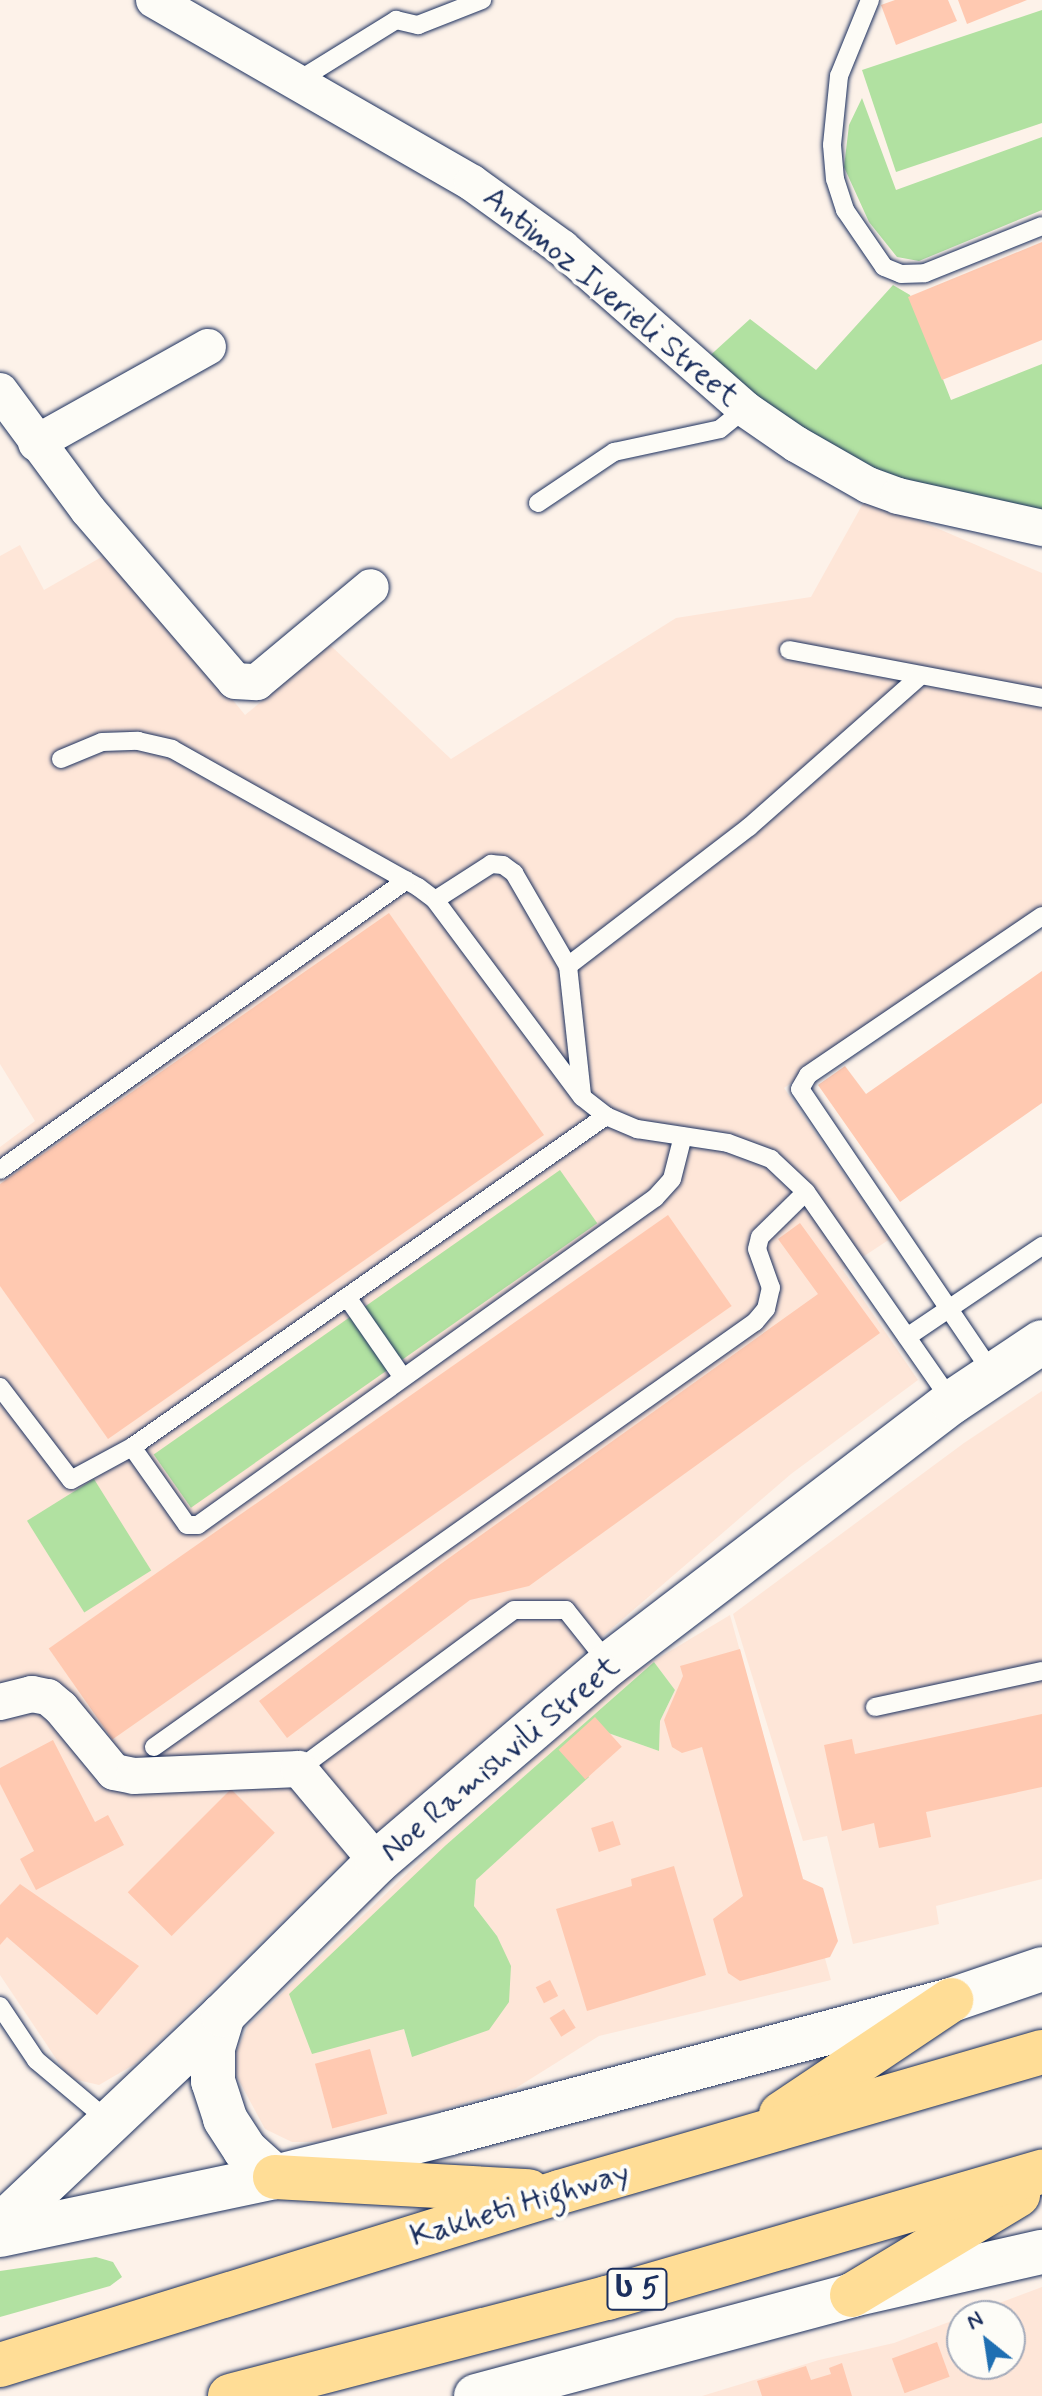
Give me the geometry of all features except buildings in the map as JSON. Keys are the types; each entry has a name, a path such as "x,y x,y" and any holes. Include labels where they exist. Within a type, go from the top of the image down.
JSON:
{"highway":[{"path":"749,2136 951,2000"},
{"name":"Kakheti Highway","path":"0,2365 560,2192 1042,2052"},
{"name":"ს 5","path":"230,2396 607,2298 1042,2172"},
{"path":"275,2177 560,2192"},
{"path":"852,2295 1042,2181"}],"street":[{"name":"Antimoz Iverieli Street","path":"154,0 472,183 536,229 745,409 796,444 868,485 898,496 1042,528"},
{"path":"36,443 208,347"},
{"path":"0,391 36,443 235,681 257,682 371,587"},
{"name":"Noe Ramishvili Street","path":"0,2226 223,2015 377,1862 609,1664 952,1402 1042,1342"},
{"path":"0,1702 32,1694 48,1697 61,1708 114,1772 134,1776 299,1769 377,1862"},
{"path":"0,2235 275,2177 951,2000 1042,1969"},
{"path":"223,2015 213,2047 213,2081 225,2119 245,2150 275,2177"},
{"path":"476,2396 852,2295 1042,2252"}],"lane":[{"path":"394,0 396,20"},
{"path":"296,82 396,20 418,25 482,0"},
{"path":"870,0 839,76 832,145 835,179 845,210 884,267 901,274 925,273 1042,226"},
{"path":"538,503 614,452 720,429 745,409"},
{"path":"789,650 1042,698"},
{"path":"568,966 749,827 920,676"},
{"path":"61,759 102,742 138,741 172,749 406,880 435,900 582,1097 606,1116 637,1129 728,1143 771,1159 806,1192 952,1402"},
{"path":"435,900 491,864 503,865 514,873 568,966 582,1097"},
{"path":"0,1170 406,880"},
{"path":"993,1374 800,1089 808,1075 1042,916"},
{"path":"0,1387 71,1480 132,1447 606,1116"},
{"path":"132,1447 187,1525 198,1525 655,1198 672,1179 683,1136"},
{"path":"154,1747 755,1322 766,1309 771,1288 757,1249 760,1237 806,1192"},
{"path":"907,1337 1042,1246"},
{"path":"347,1297 403,1378"},
{"path":"299,1769 514,1610 566,1610 609,1664"},
{"path":"875,1707 1042,1671"},
{"path":"0,2006 36,2060 110,2122"}],"shaded area":[{"path":"866,498 1042,573 1042,908 784,1088 890,1239 843,1270 918,1380 791,1474 436,1780 332,1872 135,2064 99,2085 69,2078 0,1975 0,1147 35,1121 0,1064 0,556 20,545 44,590 112,551 245,715 330,645 451,759 676,618 811,597"},
{"path":"1042,1391 1042,1879 936,1906 939,1924 853,1944 827,1836 803,1841 733,1614 964,1443"},
{"path":"730,1615 831,1980 599,2036 516,2088 330,2142 292,2142 265,2129 236,2075 236,2052 248,2026 440,1842 627,1677","holes":["654,1662 675,1690 660,1721 659,1751 594,1728 517,1842 476,1880 474,1906 497,1936 412,2057 404,2029 446,1845"]},
{"path":"1042,2287 1042,2396 702,2396 819,2360 894,2343 946,2323 946,2380 1026,2380 1026,2300 1007,2300"}],"green space":[{"path":"1042,10 1042,123 896,172 862,70"},
{"path":"862,98 896,190 1042,137 1042,210 919,261 897,257 869,222 844,167 849,125"},
{"path":"893,285 910,295 951,400 1042,364 1042,510 881,474 800,432 704,361 750,319 816,370"},
{"path":"560,1170 597,1223 191,1508 154,1454"},
{"path":"94,1479 151,1571 84,1612 27,1521"},
{"path":"654,1662 675,1690 660,1721 659,1751 594,1728 567,1751 589,1777 476,1880 474,1906 497,1936 511,1966 509,2002 489,2030 412,2057 404,2029 312,2054 289,1994 446,1845"},
{"path":"96,2257 113,2262 122,2277 110,2286 0,2317 0,2271"}]}
